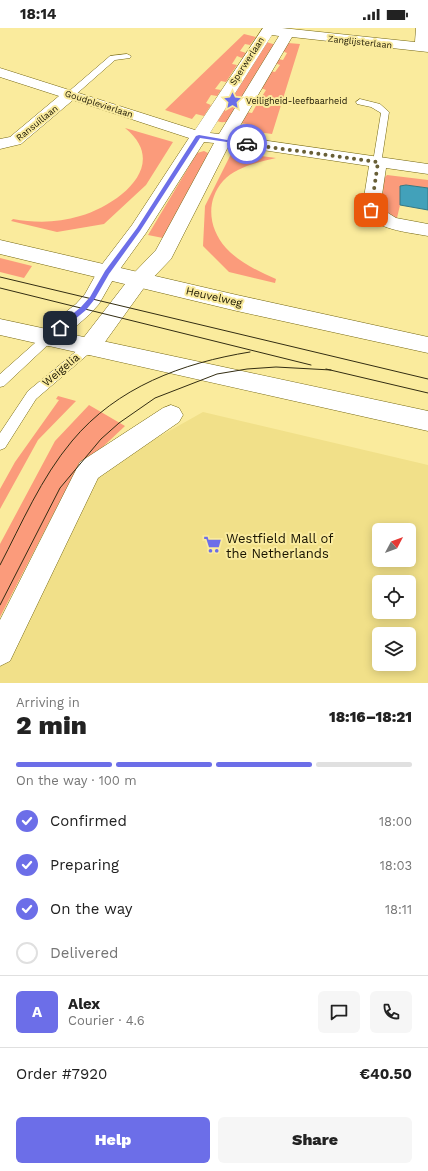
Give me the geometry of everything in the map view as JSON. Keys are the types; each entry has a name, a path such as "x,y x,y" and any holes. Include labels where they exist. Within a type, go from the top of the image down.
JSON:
{"street":[{"path":"423,28 425,48"},
{"name":"Zanglijsterlaan","path":"263,29 287,34 425,48"},
{"name":"Sperwerlaan","path":"107,272 138,229 199,136 263,29"},
{"name":"Sperwerlaan","path":"139,280 164,254 224,140 287,34"},
{"name":"Goudplevierlaan","path":"0,72 199,136 428,169"},
{"name":"Ransuillaan","path":"7,143 70,95"},
{"path":"378,162 371,210 391,223 428,230"},
{"name":"Heuvelweg","path":"0,247 428,345"},
{"path":"48,338 84,309 92,299 107,272"},
{"name":"Weigelia","path":"89,347 139,280"},
{"path":"0,327 427,422"},
{"path":"0,651 89,470 171,415"}],"lane":[{"path":"70,95 113,58 127,56"},
{"path":"360,102 376,106 385,112 378,162"},
{"path":"0,382 48,338"},
{"name":"Weigelia","path":"0,444 32,395 89,347"}],"shaded area":[{"path":"244,34 256,37 250,45 245,44 240,51 246,53 242,58 237,56 232,64 237,65 226,82 221,81 215,89 221,90 217,96 211,95 206,103 211,105 204,116 196,114 192,119 165,110"},
{"path":"266,42 274,45 227,122 217,121 216,120"},
{"path":"288,43 300,44 272,134 244,130 247,124 240,123 246,112 252,113 257,104 252,103 255,97 261,98 266,90 261,88 270,71 275,72 280,65 275,63 278,59 283,60 287,53 282,51"},
{"path":"125,128 173,142 146,185 104,224 57,232 11,221 13,219 46,222 80,216 95,211 110,203 123,193 134,182 141,169 143,156 138,142"},
{"path":"204,151 208,153 209,156 163,238 148,235 197,153"},
{"path":"232,152 276,158 255,163 234,172 223,181 213,198 211,215 213,224 220,241 231,253 250,266 276,279 275,283 229,272 203,246 205,206"},
{"path":"387,175 428,180 428,188 406,185 400,186 400,205 397,218 390,216 382,208 384,178"},
{"path":"0,258 32,266 24,278 0,272"},
{"path":"58,396 76,401 38,440 0,509 0,489 15,462 59,400 56,399"},
{"path":"89,405 125,426 90,459 61,499 0,617 0,544 55,441"},
{"name":"Westfield Mall of the Netherlands","path":"203,412 428,465 428,683 0,683 0,638 80,481"}],"water":[{"path":"406,185 428,188 428,210 400,205 400,186"}],"tram line":[{"path":"0,277 428,379"},
{"path":"0,288 311,365"},
{"path":"0,565 41,485 61,455 90,422 109,406 152,380 200,363 250,352"},
{"path":"0,605 60,488 101,439 119,423 155,398 217,374 247,369 276,367 330,370"},
{"path":"326,369 330,370"},
{"path":"330,370 428,393"}],"way so far":[{"path":"247,144 378,162 371,210"}],"place":[{"name":"Veiligheid-leefbaarheid","path":"233,101"},
{"name":"Westfield Mall of the Netherlands","path":"213,545"}],"route":[{"path":"60,328 84,309 92,299 107,272 138,229 199,136 247,144"}]}
